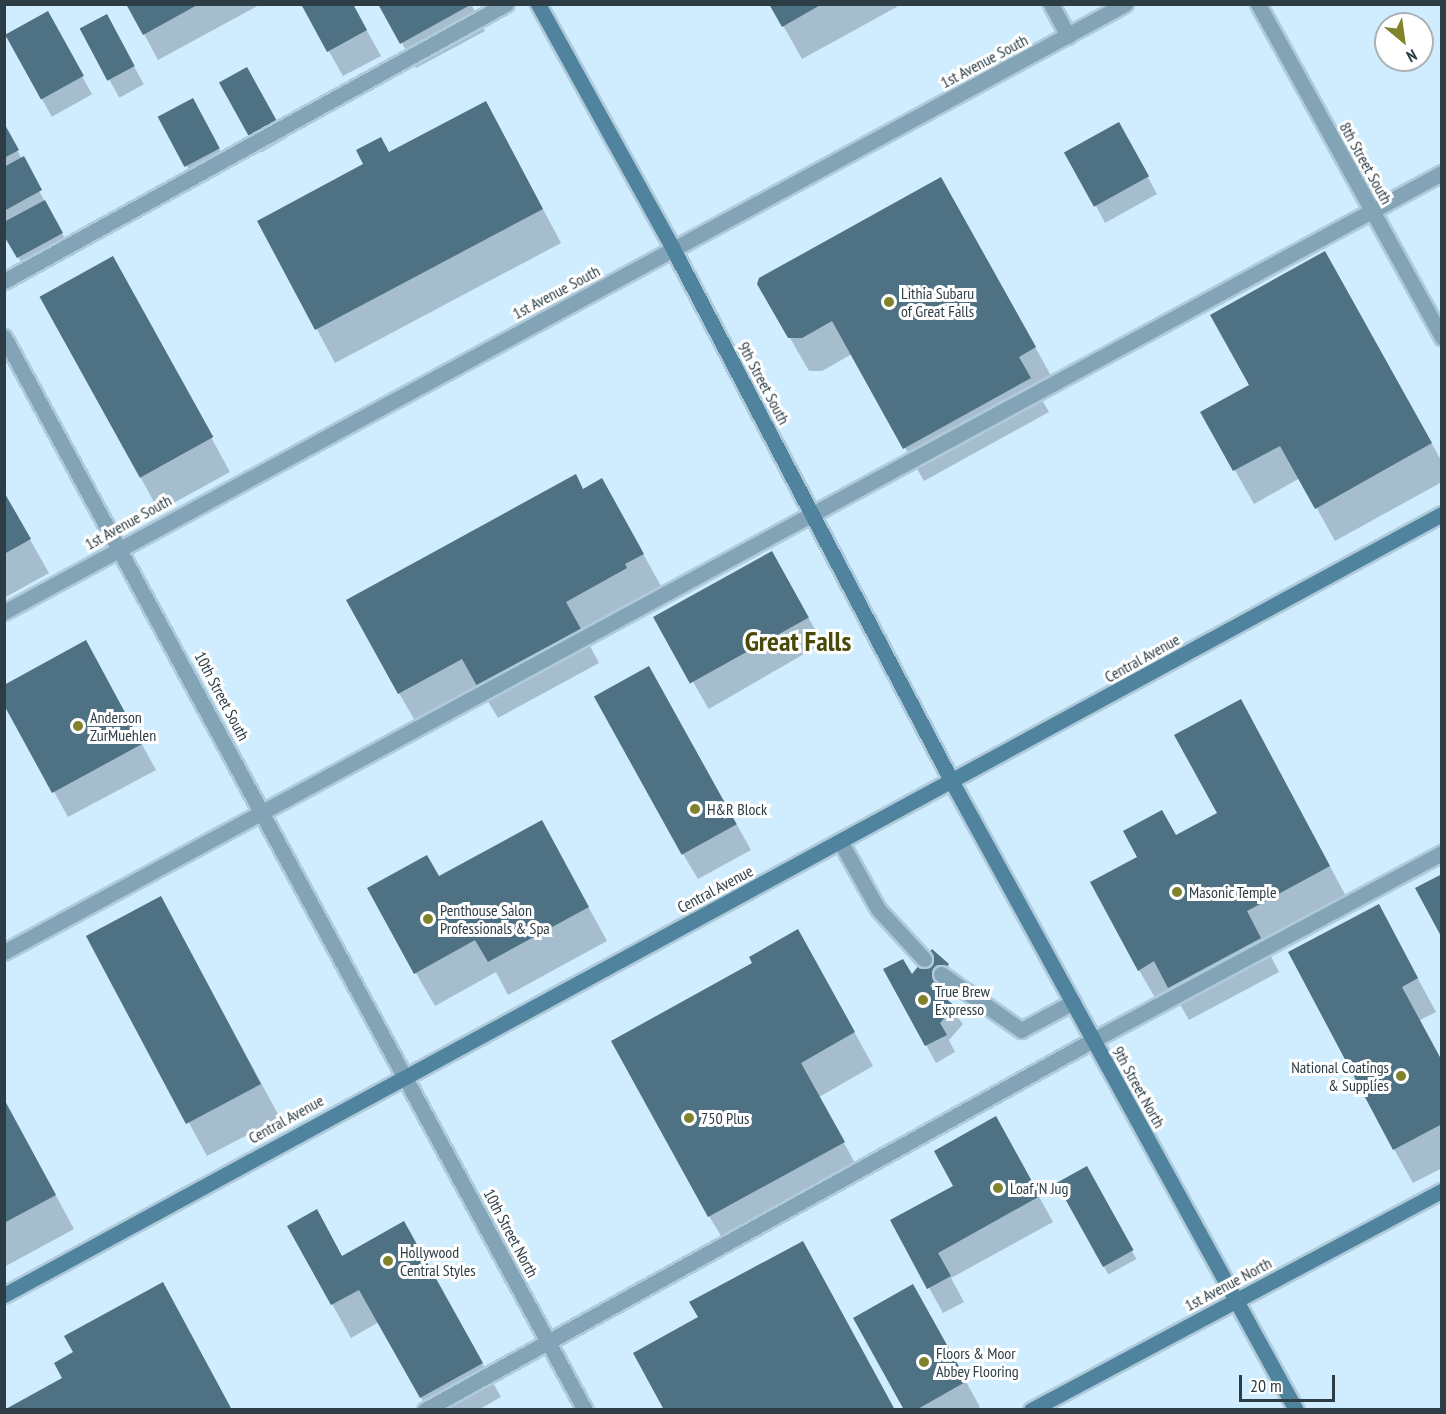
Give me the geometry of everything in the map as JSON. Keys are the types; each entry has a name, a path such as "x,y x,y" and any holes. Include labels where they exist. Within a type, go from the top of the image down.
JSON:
{"main road":[{"name":"9th Street South","path":"538,4 674,249 952,782"},
{"name":"Central Avenue","path":"4,1295 405,1074 952,782 1442,514"},
{"name":"9th Street North","path":"952,782 1296,1410"},
{"name":"1st Avenue North","path":"1031,1410 1442,1191"}],"street":[{"path":"4,281 506,4"},
{"path":"1051,4 1068,36"},
{"name":"1st Avenue South","path":"4,612 120,546 1125,4"},
{"name":"8th Street South","path":"1258,4 1442,338"},
{"path":"4,952 814,517 1442,173"},
{"name":"10th Street South","path":"4,338 120,546 405,1074"},
{"path":"840,841 878,909 924,959"},
{"path":"425,1410 1093,1040 1442,853"},
{"path":"941,974 1021,1030 1073,1002"},
{"name":"10th Street North","path":"405,1074 585,1410"}],"building":[{"path":"126,4 199,4 143,35"},
{"path":"301,4 353,4 367,30 327,52"},
{"path":"378,4 472,4 400,44"},
{"path":"769,4 822,4 782,27"},
{"path":"48,11 84,76 41,99 5,35"},
{"path":"107,14 135,66 107,81 80,29"},
{"path":"247,67 277,121 249,137 219,83"},
{"path":"193,98 220,148 184,167 158,117"},
{"path":"486,101 543,209 315,330 257,221 363,164 356,150 381,137 389,152"},
{"path":"1119,122 1149,176 1094,207 1064,153"},
{"path":"4,123 19,150 4,158"},
{"path":"24,156 42,190 4,211 4,167"},
{"name":"Lithia Subaru of Great Falls","path":"941,177 1036,347 1019,357 1031,378 903,449 832,321 802,338 788,338 757,284 759,278"},
{"path":"45,200 63,233 17,258 4,236 4,222"},
{"path":"1325,251 1432,443 1315,509 1280,446 1233,471 1200,412 1249,385 1210,315"},
{"path":"113,256 213,437 140,478 40,297"},
{"path":"576,474 583,489 602,478 644,554 625,564 627,568 566,602 581,629 477,686 462,659 398,694 346,600"},
{"path":"4,492 31,539 4,554"},
{"path":"772,551 809,617 690,683 653,617"},
{"path":"86,640 142,744 52,793 4,705 4,685"},
{"path":"649,666 737,824 682,855 594,697"},
{"path":"1241,699 1330,866 1247,911 1261,938 1168,988 1154,961 1138,971 1090,882 1137,857 1123,831 1162,810 1176,835 1217,813 1174,735"},
{"path":"542,820 589,907 488,962 475,940 414,974 367,888 427,855 439,876"},
{"path":"1442,874 1442,938 1415,888"},
{"path":"161,896 261,1084 186,1124 86,936"},
{"path":"1379,904 1418,978 1402,987 1442,1061 1442,1124 1393,1150 1288,952"},
{"path":"798,929 855,1032 801,1063 845,1142 708,1217 611,1041 752,963 749,957"},
{"path":"932,949 949,964 930,986 955,1006 940,1023 947,1035 925,1046 883,969 903,959 912,974"},
{"path":"4,1099 56,1195 4,1223"},
{"path":"996,1116 1040,1196 938,1253 951,1276 927,1289 890,1220 953,1186 934,1151"},
{"path":"1087,1166 1134,1250 1103,1267 1056,1183"},
{"path":"317,1209 342,1256 404,1221 483,1363 420,1398 359,1290 331,1305 287,1226"},
{"path":"803,1241 895,1410 664,1410 633,1353 698,1317 689,1302"},
{"path":"163,1282 232,1410 4,1410 62,1378 54,1363 73,1352 64,1336"},
{"path":"913,1284 967,1381 916,1410 904,1410 853,1318"}],"place":[{"name":"Lithia Subaru of Great Falls","path":"889,302"},
{"name":"Anderson ZurMuehlen","path":"78,726"},
{"name":"H&R Block","path":"695,809"},
{"name":"Masonic Temple","path":"1177,892"},
{"name":"Penthouse Salon Professionals & Spa","path":"428,919"},
{"name":"True Brew Expresso","path":"923,1000"},
{"name":"National Coatings & Supplies","path":"1401,1076"},
{"name":"750 Plus","path":"689,1118"},
{"name":"Loaf 'N Jug","path":"998,1188"},
{"name":"Hollywood Central Styles","path":"388,1261"},
{"name":"Floors & Moor Abbey Flooring","path":"924,1362"}],"district":[{"name":"Great Falls","path":"798,641"}]}
